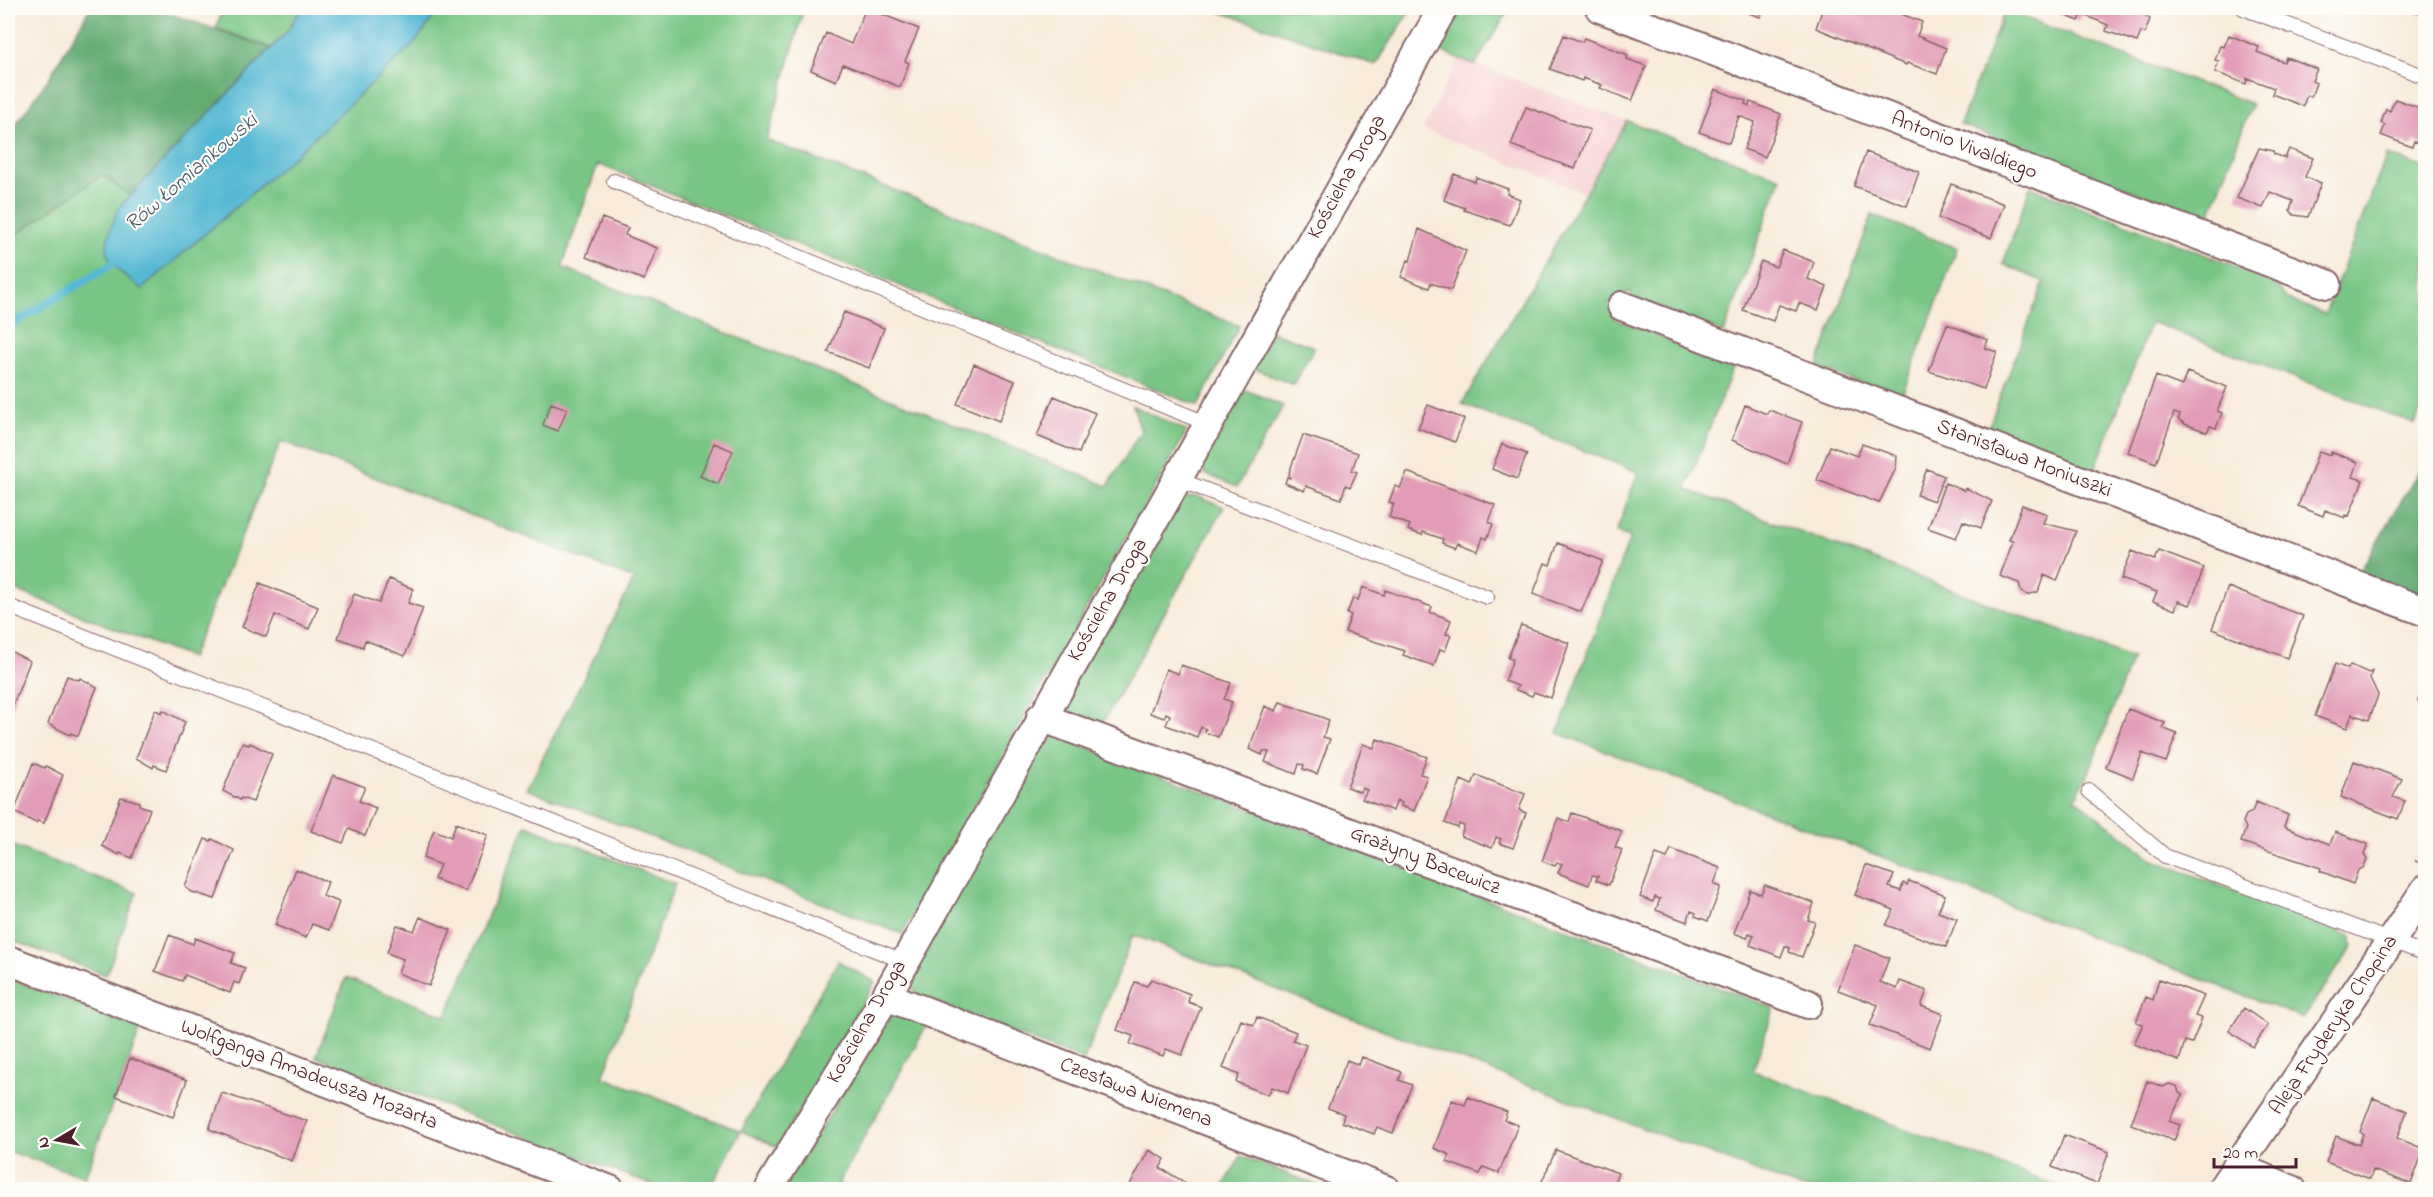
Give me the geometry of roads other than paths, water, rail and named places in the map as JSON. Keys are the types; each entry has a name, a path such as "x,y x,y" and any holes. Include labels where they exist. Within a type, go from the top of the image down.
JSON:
{"street":[{"name":"Kościelna Droga","path":"768,1190 886,996 1041,717 1443,8"},
{"name":"Antonio Vivaldiego","path":"1600,8 2327,284"},
{"name":"Stanisława Moniuszki","path":"1622,306 2426,612"},
{"name":"Grażyny Bacewicz","path":"1041,717 1808,1004"},
{"name":"Aleja Fryderyka Chopina","path":"2229,1178 2426,889"},
{"name":"Wolfganga Amadeusza Mozarta","path":"8,960 610,1190"},
{"name":"Czesława Niemena","path":"886,996 1386,1190"},
{"path":"2229,1178 2292,1190"}],"lane":[{"path":"2243,8 2426,77"},
{"path":"614,181 1208,424"},
{"path":"1177,479 1487,597"},
{"path":"8,606 903,962"},
{"path":"2089,791 2165,856 2426,954"}],"water":[{"path":"301,8 440,8 414,44 292,158 142,289 119,271 108,256 108,238 118,209 287,32"}],"waterway":[{"name":"Rów Łomiankowski","path":"8,327 119,260"}]}
